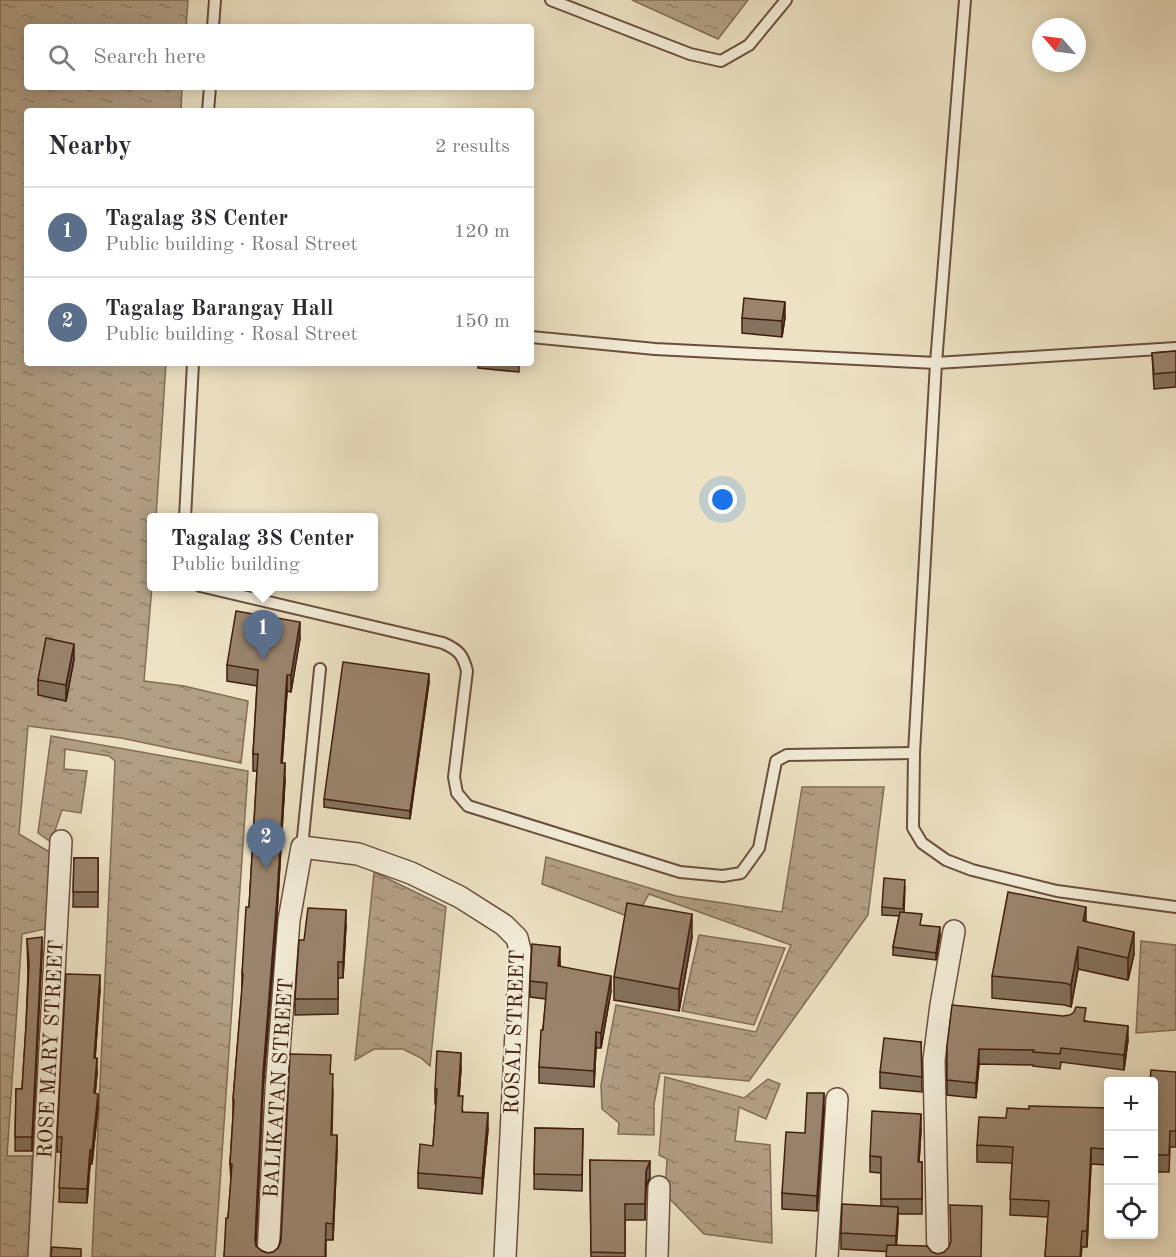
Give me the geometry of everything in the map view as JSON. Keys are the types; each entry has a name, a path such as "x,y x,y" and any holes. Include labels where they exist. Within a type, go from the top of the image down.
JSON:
{"street":[{"name":"ROSE MARY STREET","path":"39,1257 61,841"},
{"name":"BALIKATAN STREET","path":"268,1257 276,1091 289,920 302,848"},
{"name":"ROSAL STREET","path":"302,848 358,854 411,873 460,897 504,925 517,938 520,950 505,1257"},
{"path":"938,1257 934,1060 954,931"},
{"path":"941,1005 963,1008"},
{"path":"827,1257 837,1099"},
{"path":"657,1257 659,1187"}],"lane":[{"path":"213,24 215,0"},
{"path":"551,0 690,54 721,61 749,45 786,0"},
{"path":"965,0 936,363 914,753 913,828 922,843 946,860 972,870 1057,891 1176,907"},
{"path":"208,108 210,90"},
{"path":"534,338 655,349 936,363 1176,348"},
{"path":"185,513 193,366"},
{"path":"221,591 453,647 463,657 467,672 454,777 457,793 468,806 680,872 723,876 741,873 759,848 776,761 787,755 914,753"},
{"path":"302,848 320,669"}],"water":[{"path":"0,0 188,0 186,24 24,24 24,90 182,90 181,108 24,108 24,366 166,366 156,513 147,513 147,591 152,591 144,681 184,686 248,701 241,763 121,738 28,726 19,834 51,853 45,929 22,934 7,1156 32,1156 29,1257 0,1257"},
{"path":"632,0 748,0 718,39"},
{"path":"51,736 248,771 215,1257 92,1257 115,761 109,756 65,749 64,769 87,771 81,813 62,810 51,842 38,833"},
{"path":"802,787 884,787 868,915 749,1081 660,1073 654,1104 654,1135 618,1134 619,1123 602,1109 601,1085 616,1005 756,1032 791,945 649,894 635,919 542,884 546,857 676,896 782,912"},
{"path":"374,872 446,907 430,1066 421,1058 403,1049 374,1049 355,1060"},
{"path":"699,935 785,948 754,1025 682,1011"},
{"path":"1141,941 1176,945 1176,1030 1136,1033"},
{"path":"665,1077 744,1098 768,1079 780,1084 766,1119 739,1107 735,1141 770,1145 772,1243 704,1234 665,1194 667,1159 659,1155"}],"building":[{"path":"744,298 785,302 782,321 742,318"},
{"path":"1176,351 1176,372 1154,374 1152,353"},
{"path":"236,611 300,622 291,675 287,675 281,763 285,763 263,1073 255,1240 256,1246 268,1253 278,1248 281,1241 290,1054 331,1055 330,1074 333,1074 331,1135 337,1135 333,1224 326,1223 325,1257 224,1257 258,754 253,754 258,670 227,665"},
{"path":"46,638 74,644 66,685 38,680"},
{"path":"343,662 429,674 410,811 324,799"},
{"path":"74,858 98,858 98,892 73,892"},
{"path":"884,878 905,880 903,909 882,907"},
{"path":"1008,892 1086,907 1083,921 1134,932 1128,958 1078,947 1071,985 992,976"},
{"path":"627,903 692,914 679,989 614,977"},
{"path":"308,908 346,910 343,962 338,962 338,999 295,999 299,940 304,940"},
{"path":"900,912 922,914 920,925 940,927 936,953 893,947"},
{"path":"42,937 32,1137 15,1137 16,1089 22,1089 26,1026 29,964 27,939"},
{"path":"532,944 560,947 558,966 611,976 601,1033 596,1032 594,1071 539,1067 547,983 530,981"},
{"path":"66,974 100,975 94,1058 97,1058 94,1093 98,1094 87,1189 59,1188 62,1137 57,1137"},
{"path":"952,1005 1063,1016 1070,1015 1076,1007 1086,1008 1084,1021 1128,1026 1124,1055 1061,1048 1060,1054 1033,1052 1034,1050 979,1049 976,1083 947,1080 947,1046"},
{"path":"884,1038 921,1042 922,1077 880,1072"},
{"path":"437,1051 461,1053 458,1096 463,1096 462,1112 488,1113 482,1178 418,1173 420,1144 433,1146"},
{"path":"1151,1070 1176,1072 1176,1131 1170,1131 1169,1155 1158,1155 1158,1077 1150,1077"},
{"path":"807,1093 824,1093 817,1196 782,1193 786,1132 805,1133"},
{"path":"1029,1106 1104,1108 1104,1149 1091,1148 1087,1231 1082,1231 1080,1257 1045,1257 1049,1201 1010,1199 1013,1147 977,1145 979,1117 1006,1118 1007,1108 1029,1109"},
{"path":"872,1111 921,1114 918,1162 922,1162 922,1199 881,1199 881,1157 870,1156"},
{"path":"535,1128 583,1129 582,1175 534,1174"},
{"path":"590,1160 650,1161 646,1171 645,1204 625,1204 625,1253 591,1252"},
{"path":"842,1204 898,1207 896,1236 841,1233"},
{"path":"950,1205 982,1206 981,1257 886,1257 887,1245 927,1246 932,1252 938,1254 944,1252 951,1241"},
{"path":"52,1247 81,1249 81,1257 51,1257"}],"place":[{"name":"Tagalag 3S Center","path":"263,660"},
{"name":"Tagalag Barangay Hall","path":"266,869"}]}
